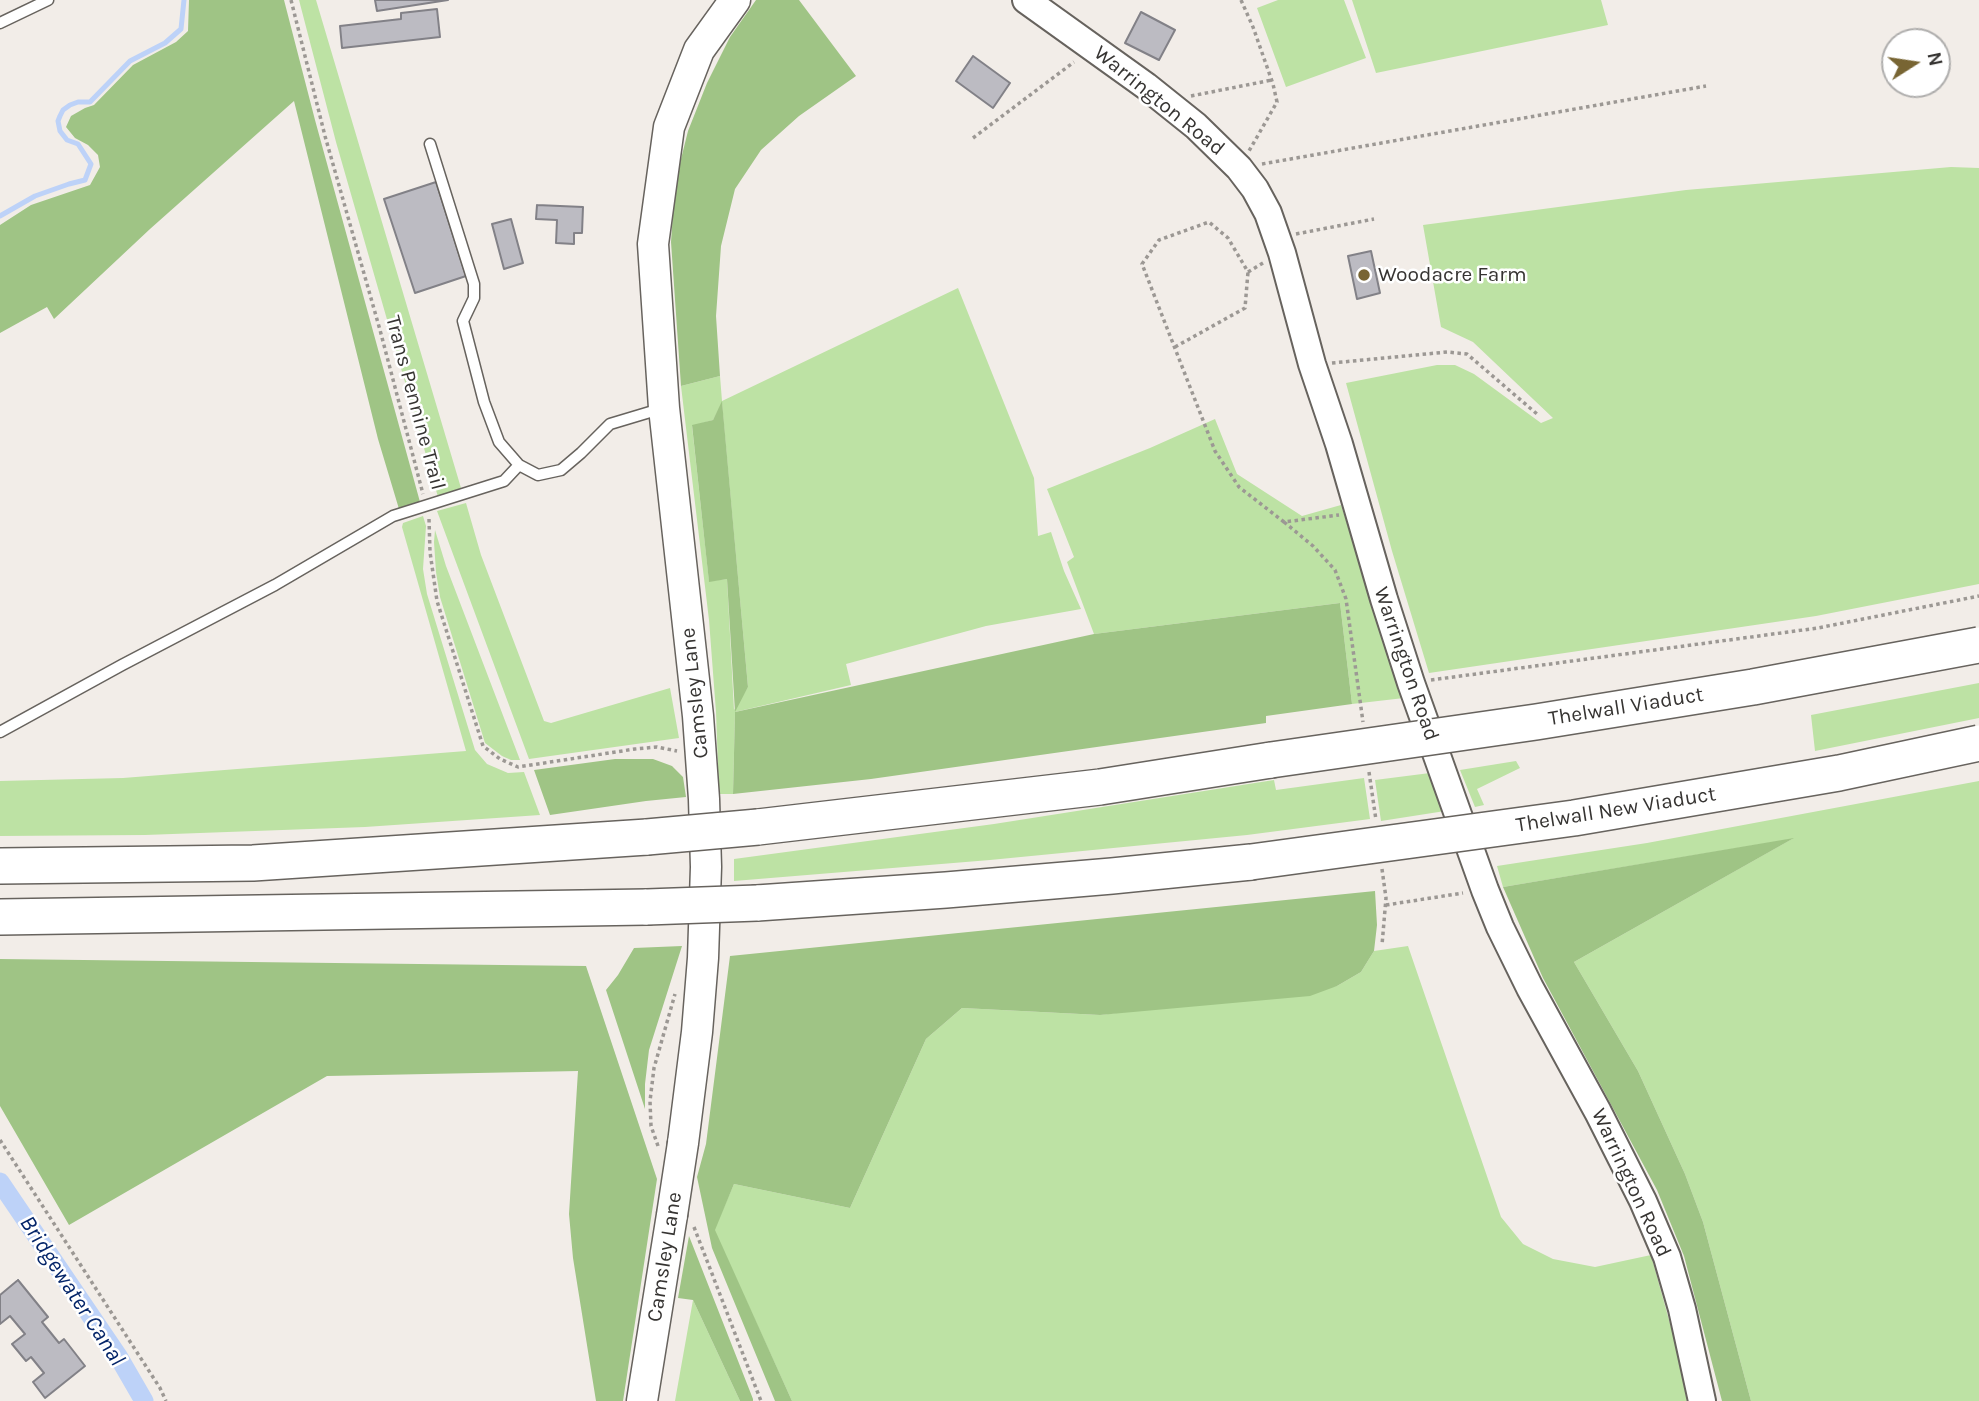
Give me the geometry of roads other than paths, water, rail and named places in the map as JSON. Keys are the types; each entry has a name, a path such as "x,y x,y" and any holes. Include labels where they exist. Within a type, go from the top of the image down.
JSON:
{"highway":[{"name":"Thelwall Viaduct","path":"0,866 253,863 758,827 1100,787 1753,687 1979,645"},
{"name":"Thelwall New Viaduct","path":"0,917 647,907 946,891 1251,862 1574,818 1839,772 1979,743"}],"main road":[{"name":"Camsley Lane","path":"642,1401 683,1143 703,958 706,867 698,716 664,408 653,244 669,127 699,50 734,0"}],"street":[{"name":"Warrington Road","path":"1026,0 1196,125 1239,168 1268,213 1280,245 1312,365 1339,444 1384,599 1485,890 1530,988 1604,1123 1643,1201 1667,1257 1682,1309 1702,1401"}],"lane":[{"path":"0,23 48,0"},
{"path":"430,144 474,284 474,298 463,321 484,402 499,442 519,465 538,475 561,470 610,424 664,408"},
{"path":"0,732 275,585 394,516 504,481 519,465"}],"waterway":[{"path":"0,216 35,196 85,180 91,164 78,144 67,140 60,131 58,121 63,110 78,102 90,102 130,61 165,43 181,29 184,0"},
{"name":"Bridgewater Canal","path":"0,1182 118,1356 144,1401"}],"place":[{"name":"Woodacre Farm","path":"1364,275"}]}
